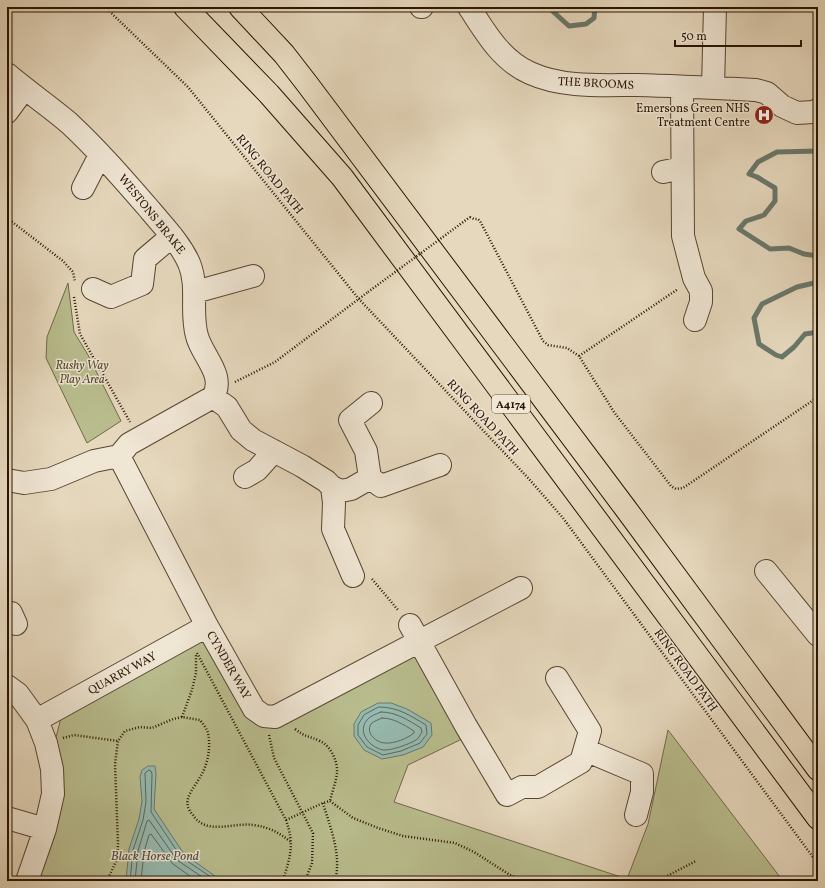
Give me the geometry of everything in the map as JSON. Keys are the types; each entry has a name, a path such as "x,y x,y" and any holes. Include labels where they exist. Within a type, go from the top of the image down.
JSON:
{"highway":[{"name":"A4174","path":"184,7 269,94 342,177 818,818"},
{"name":"A4174","path":"240,7 284,54 626,509 818,769"}],"street":[{"path":"253,7 284,54"},
{"name":"THE BROOMS","path":"469,7 491,41 511,61 529,73 556,82 756,90 767,93 782,106 797,113 813,112 818,110"},
{"path":"715,7 720,88"},
{"name":"WESTONS BRAKE","path":"7,74 68,123 100,154 117,171 180,245 194,276 197,336 216,376 215,393"},
{"path":"682,86 672,170 683,236 694,278 701,291 701,302 695,320"},
{"path":"7,112 24,89"},
{"path":"83,188 100,154"},
{"path":"81,289 111,297 142,284 145,259 172,236"},
{"path":"195,292 253,276"},
{"path":"7,480 24,483 51,479 94,461 119,456 129,444 215,393 227,407 241,430 253,440 302,466 326,481 332,487 341,491 351,489 370,478"},
{"path":"371,403 350,420 366,450 370,478 382,486 440,465"},
{"path":"245,477 257,470 274,451"},
{"name":"CYNDER WAY","path":"119,456 207,626 254,709 274,714"},
{"path":"332,487 334,503 333,529 353,576"},
{"path":"766,571 818,635"},
{"path":"274,714 414,634 520,588"},
{"name":"QUARRY WAY","path":"37,720 207,626"},
{"path":"414,634 506,795 522,787 538,787 581,762 590,731 558,678"},
{"path":"7,686 18,694 37,720 46,743 52,769 53,794 45,829 27,881"},
{"path":"585,750 642,774 642,792 636,815"},
{"path":"7,818 45,829"}],"path":[{"name":"RING ROAD PATH","path":"105,7 188,87 358,298 563,518 818,864"},
{"path":"215,393 276,362 358,298 470,217 480,221 543,341 548,345 567,348 579,356 614,412 671,486 676,489 682,488 818,397"},
{"path":"7,218 64,261 73,272 81,289 80,334 139,438"},
{"path":"579,356 694,278"},
{"path":"182,717 192,690 196,673 196,650 286,820 292,848 283,881"},
{"path":"274,714 303,736 320,741 328,747 334,759 337,773 330,801"},
{"path":"274,714 274,758 313,833 312,863 305,881"},
{"path":"107,881 117,859 116,764 118,741 125,731 140,727 152,728 182,717 200,720 208,732 209,748 206,763 201,776 188,797 188,808 196,820 210,827 250,824 263,827 278,831 291,842"},
{"path":"74,735 118,741"},
{"path":"286,820 330,801"},
{"path":"330,801 353,818 378,828 403,836 455,843 474,852 510,875 524,881"},
{"path":"323,803 336,848 338,871 335,881"},
{"path":"665,881 667,876 696,861"}],"green space":[{"name":"Rushy Way Play Area","path":"68,283 74,332 88,355 121,421 87,443 46,358 47,337"},
{"path":"198,639 208,642 255,724 272,728 414,653 462,739 408,765 394,802 627,879 648,824 668,730 783,881 35,881 55,741 61,718"}],"water":[{"path":"378,703 391,703 407,709 431,723 432,735 423,747 403,755 382,759 364,750 354,736 354,724 361,712"},
{"name":"Black Horse Pond","path":"148,766 155,766 154,809 184,854 222,881 126,881 129,849 139,819 142,801 140,777 142,770"}],"waterway":[{"path":"548,7 569,26 586,24 594,18 595,7"},
{"path":"818,151 777,152 758,162 749,174 775,188 775,201 764,215 746,221 739,229 770,249 789,248 804,254 818,256"},
{"path":"818,284 814,283 797,287 762,304 754,318 759,344 776,355 782,357 794,347 805,334 818,332"}],"place":[{"name":"Emersons Green NHS Treatment Centre","path":"764,115"}]}
